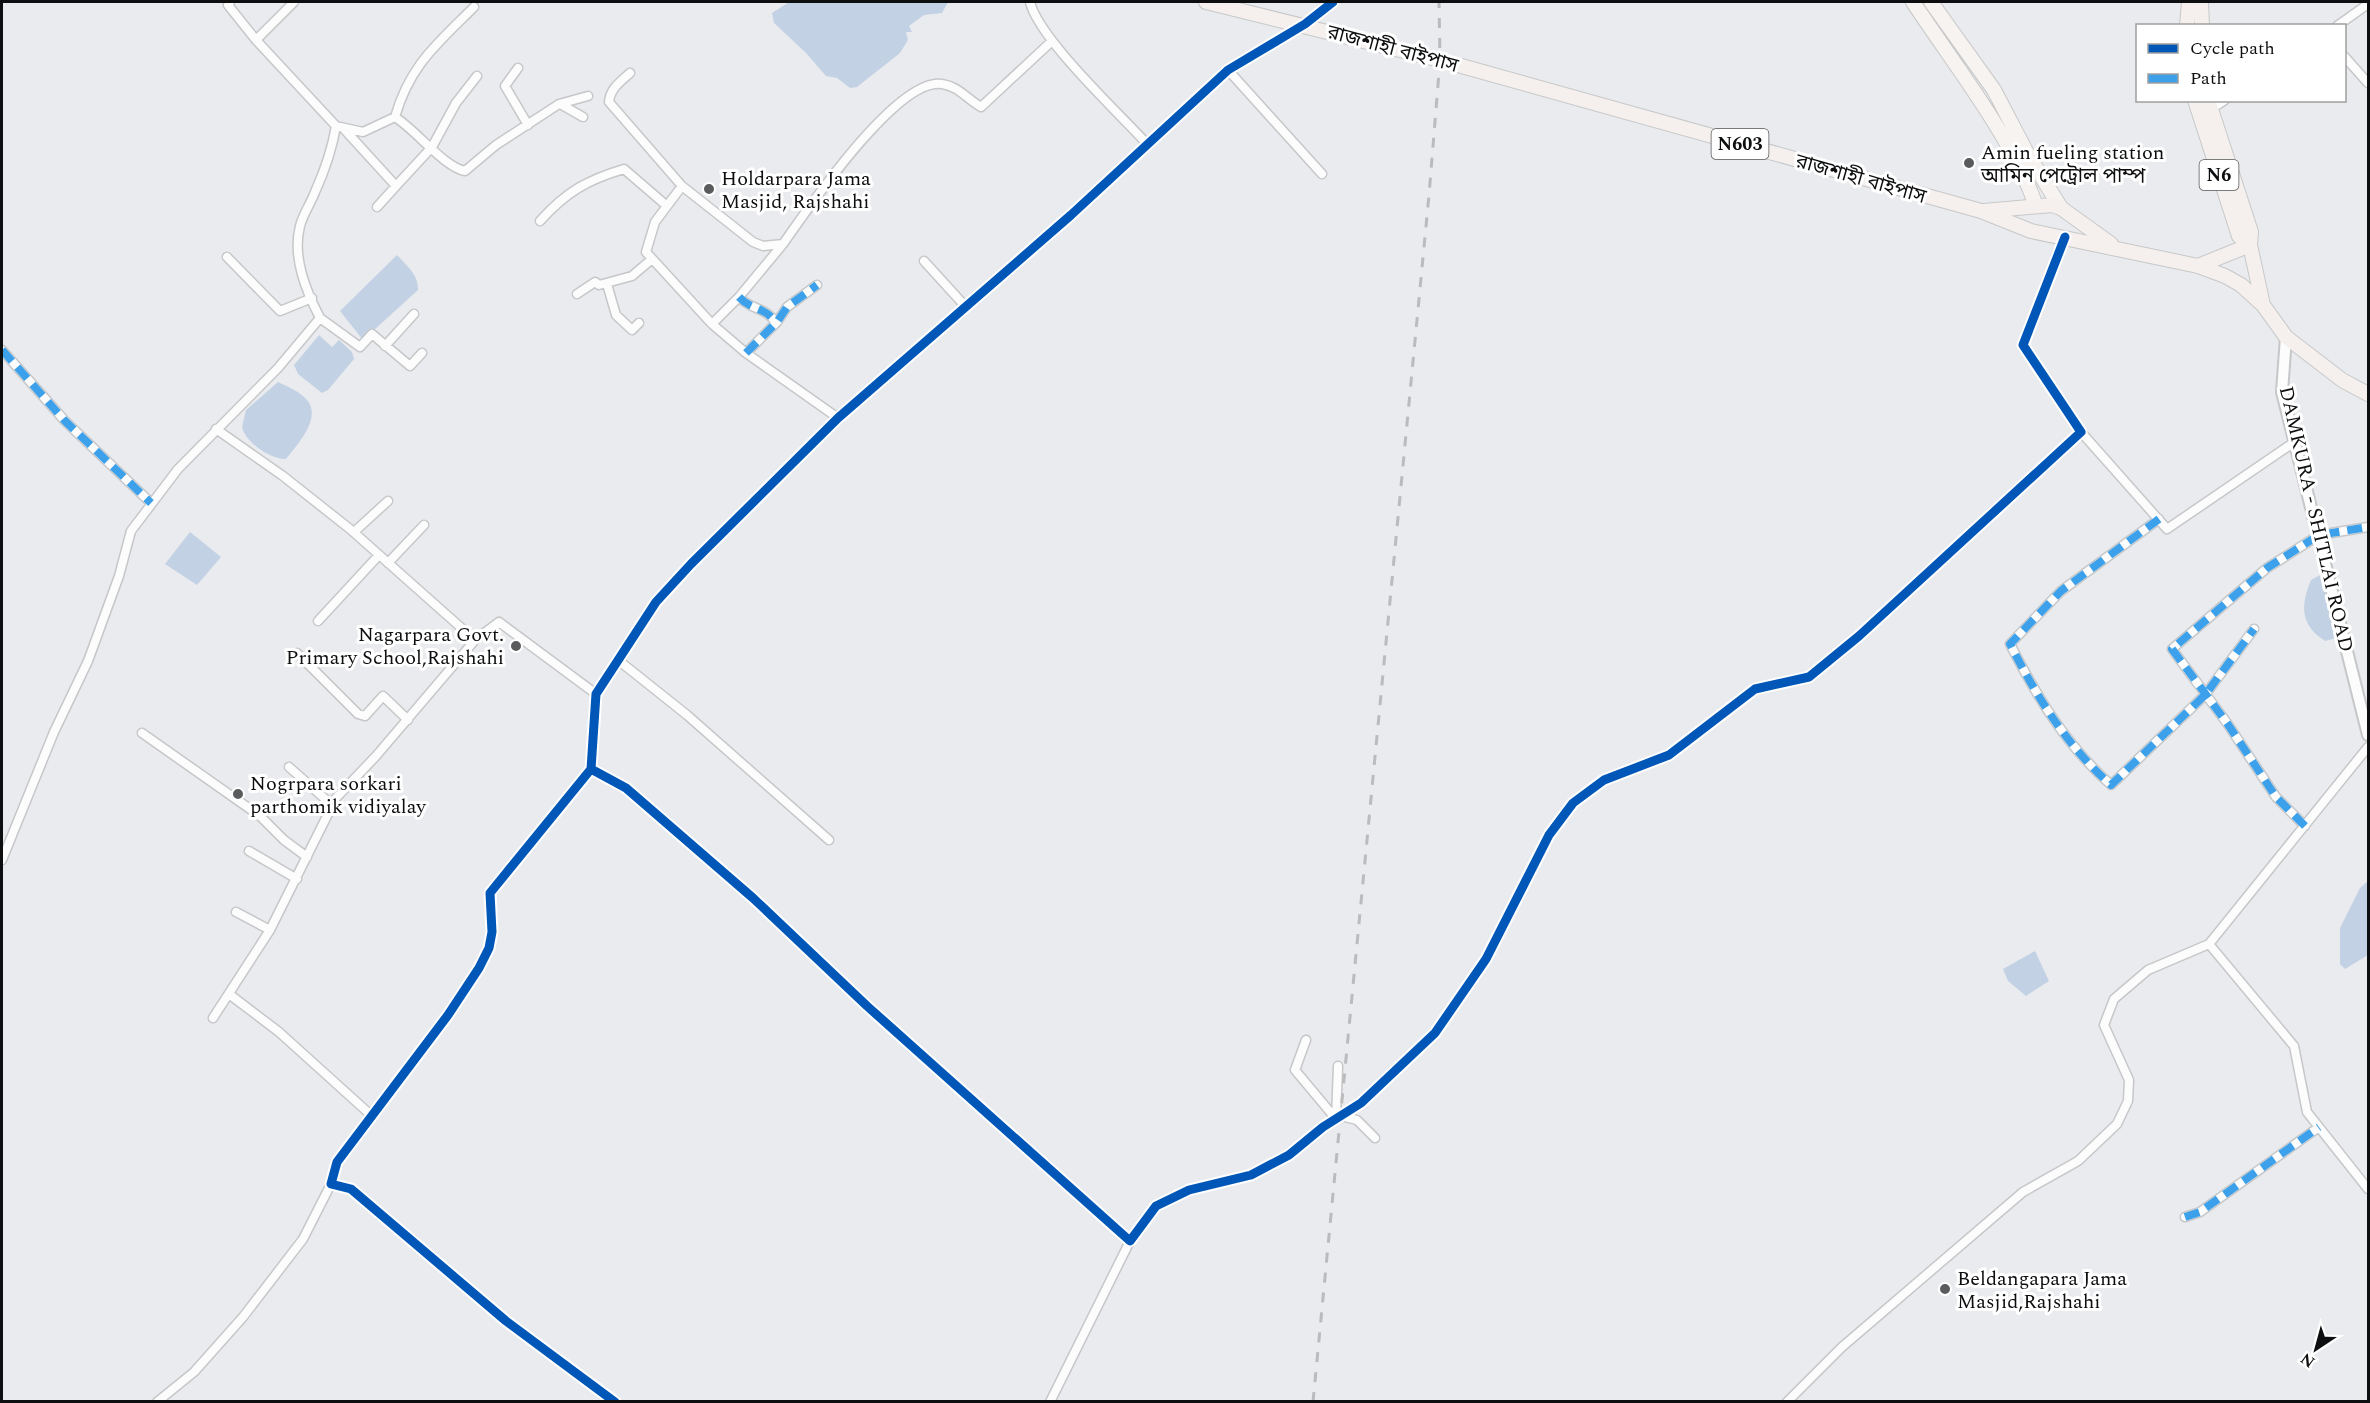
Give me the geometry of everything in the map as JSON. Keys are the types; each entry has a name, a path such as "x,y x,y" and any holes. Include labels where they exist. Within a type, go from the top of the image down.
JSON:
{"highway":[{"name":"রাজশাহী বাইপাস","path":"1206,2 1305,24 1980,211 2031,231 2198,266 2241,285 2263,305"},
{"path":"2187,24 2189,2"},
{"path":"2201,2 2202,24"},
{"name":"N6","path":"2196,102 2239,236 2250,245"},
{"name":"N6","path":"2209,105 2251,232 2250,245 2263,305 2286,337 2342,380 2368,394"},
{"path":"1980,211 2052,205 2061,208"},
{"path":"2031,231 2036,206"},
{"name":"N603","path":"2061,208 2121,249"},
{"path":"2198,266 2250,245"}],"main road":[{"path":"1913,2 2029,183 2036,206"},
{"path":"1931,2 1994,90 2028,154 2061,208"}],"street":[{"path":"230,2 228,5 256,40 396,186"},
{"path":"256,40 294,2"},
{"path":"1030,2 1033,15 1052,41 1148,145"},
{"path":"157,1401 194,1372 243,1317 303,1239 331,1184 337,1162 448,1015 479,968 489,948 492,932 490,893 591,770 596,694 656,602 838,418 1148,145 1228,70 1305,24 1333,2"},
{"path":"2340,24 2368,3"},
{"path":"340,128 363,132 395,117 403,91 412,74 429,52 474,7"},
{"path":"712,324 739,297 783,244 845,158 894,107 921,90 940,83 958,89 981,107 1052,41"},
{"path":"2346,58 2368,83"},
{"path":"518,68 505,86 528,125"},
{"path":"1228,70 1322,174"},
{"path":"630,74 617,84 610,95 609,102 682,186 753,242 764,246 783,244"},
{"path":"377,207 432,147 456,103 477,76"},
{"path":"395,117 432,147 453,169 465,171 496,145 559,104 588,96"},
{"path":"559,104 583,117"},
{"path":"340,128 300,226 298,250 301,273 320,318 360,347 372,334 410,366 422,354"},
{"path":"540,221 560,198 588,181 624,169 667,206"},
{"path":"682,186 655,222 646,252 712,324 746,353 838,418"},
{"path":"2065,237 2023,345 2081,432 2167,529 2296,441"},
{"path":"227,257 280,311 311,299"},
{"path":"577,294 595,282 599,285 607,284 632,276 652,259"},
{"path":"924,261 965,306"},
{"path":"607,284 616,315 632,330 639,323"},
{"path":"746,353 776,324 787,307 817,285"},
{"path":"739,297 747,306 766,311 776,324"},
{"path":"385,346 414,314"},
{"path":"2,860 54,732 88,662 119,576 129,538 151,503 216,429 278,368 320,318"},
{"name":"DAMKURA - SHITLAI ROAD","path":"2286,337 2282,392 2368,728"},
{"path":"2,350 65,421 151,503"},
{"path":"216,429 283,476 354,532 475,640"},
{"path":"1050,1401 1130,1241 1156,1206 1189,1190 1251,1175 1289,1155 1361,1104 1435,1033 1486,959 1549,835 1573,803 1604,780 1669,755 1755,689 1809,677 1859,636 2081,432"},
{"path":"354,532 388,501"},
{"path":"2159,519 2061,591 2010,644 2038,700 2089,765 2111,785 2205,694 2254,629"},
{"path":"388,563 424,525"},
{"path":"2305,826 2276,797 2172,649 2267,568 2319,535 2368,527"},
{"path":"318,621 379,555"},
{"path":"213,1018 270,930 332,805 475,640 499,622 596,694"},
{"path":"297,653 358,714 365,716 383,696 408,720"},
{"path":"618,660 687,715 829,840"},
{"path":"142,733 260,816 284,840 307,857"},
{"path":"1787,1401 1842,1347 2023,1192 2078,1161 2117,1124 2128,1101 2129,1080 2103,1025 2114,999 2148,970 2209,944 2368,747"},
{"path":"289,767 332,805"},
{"path":"591,770 626,788 753,898 867,1006 1130,1241"},
{"path":"249,851 297,879"},
{"path":"236,912 270,930"},
{"path":"2209,944 2294,1046 2307,1112 2368,1189"},
{"path":"230,994 279,1032 372,1116"},
{"path":"1306,1040 1295,1070 1339,1118 1357,1120 1375,1138"},
{"path":"1338,1066 1339,1118"},
{"path":"2185,1217 2200,1212 2319,1127"},
{"path":"331,1184 351,1189 506,1321 615,1401"}],"water":[{"path":"789,2 948,2 942,13 924,15 909,26 912,32 906,32 908,40 900,53 857,87 850,88 837,78 826,76 806,53 774,23 772,13"},
{"path":"397,255 414,275 418,290 363,340 340,311"},
{"path":"319,335 332,347 339,340 352,352 354,359 328,390 322,393 298,374 294,365"},
{"path":"278,382 303,396 312,411 308,429 286,459 273,457 259,449 244,433 242,427 246,410"},
{"path":"190,532 221,557 197,585 165,564"},
{"path":"2324,573 2340,637 2325,641 2310,628 2304,613 2305,598 2311,580"},
{"path":"2368,881 2368,955 2345,969 2340,964 2340,928 2360,888"},
{"path":"2035,951 2049,981 2026,996 2008,981 2003,969"}],"railway":[{"path":"1313,1402 1429,195 1440,60 1439,2"}],"marked path":[{"path":"746,353 777,322 787,307 817,285"},
{"path":"739,297 749,305 763,311 776,323"},
{"path":"2,350 65,421 151,503"},
{"path":"2159,519 2061,591 2010,644 2042,701 2080,754 2111,785 2205,695 2254,629"},
{"path":"2305,826 2276,797 2227,723 2172,649 2267,568 2319,535 2368,527"},
{"path":"2185,1217 2200,1212 2319,1127"}],"cycle path":[{"path":"615,1402 506,1321 351,1189 331,1184 337,1162 448,1015 479,968 489,948 492,932 490,893 591,769 596,694 656,602 691,564 838,418 1071,215 1228,70 1305,24 1333,2"},
{"path":"591,769 626,788 753,898 867,1006 1130,1241 1156,1206 1189,1190 1251,1175 1289,1155 1323,1127 1361,1103 1435,1033 1486,959 1549,835 1573,803 1604,780 1669,755 1755,689 1809,677 1859,636 2081,432 2023,345 2065,237"}],"place":[{"name":"Amin fueling station আমিন পেট্রোল পাম্প","path":"1969,163"},
{"name":"Holdarpara Jama Masjid, Rajshahi","path":"709,189"},
{"name":"Nagarpara Govt. Primary School,Rajshahi","path":"516,646"},
{"name":"Nogrpara sorkari parthomik vidiyalay","path":"238,794"},
{"name":"Beldangapara Jama Masjid,Rajshahi","path":"1945,1289"}]}
